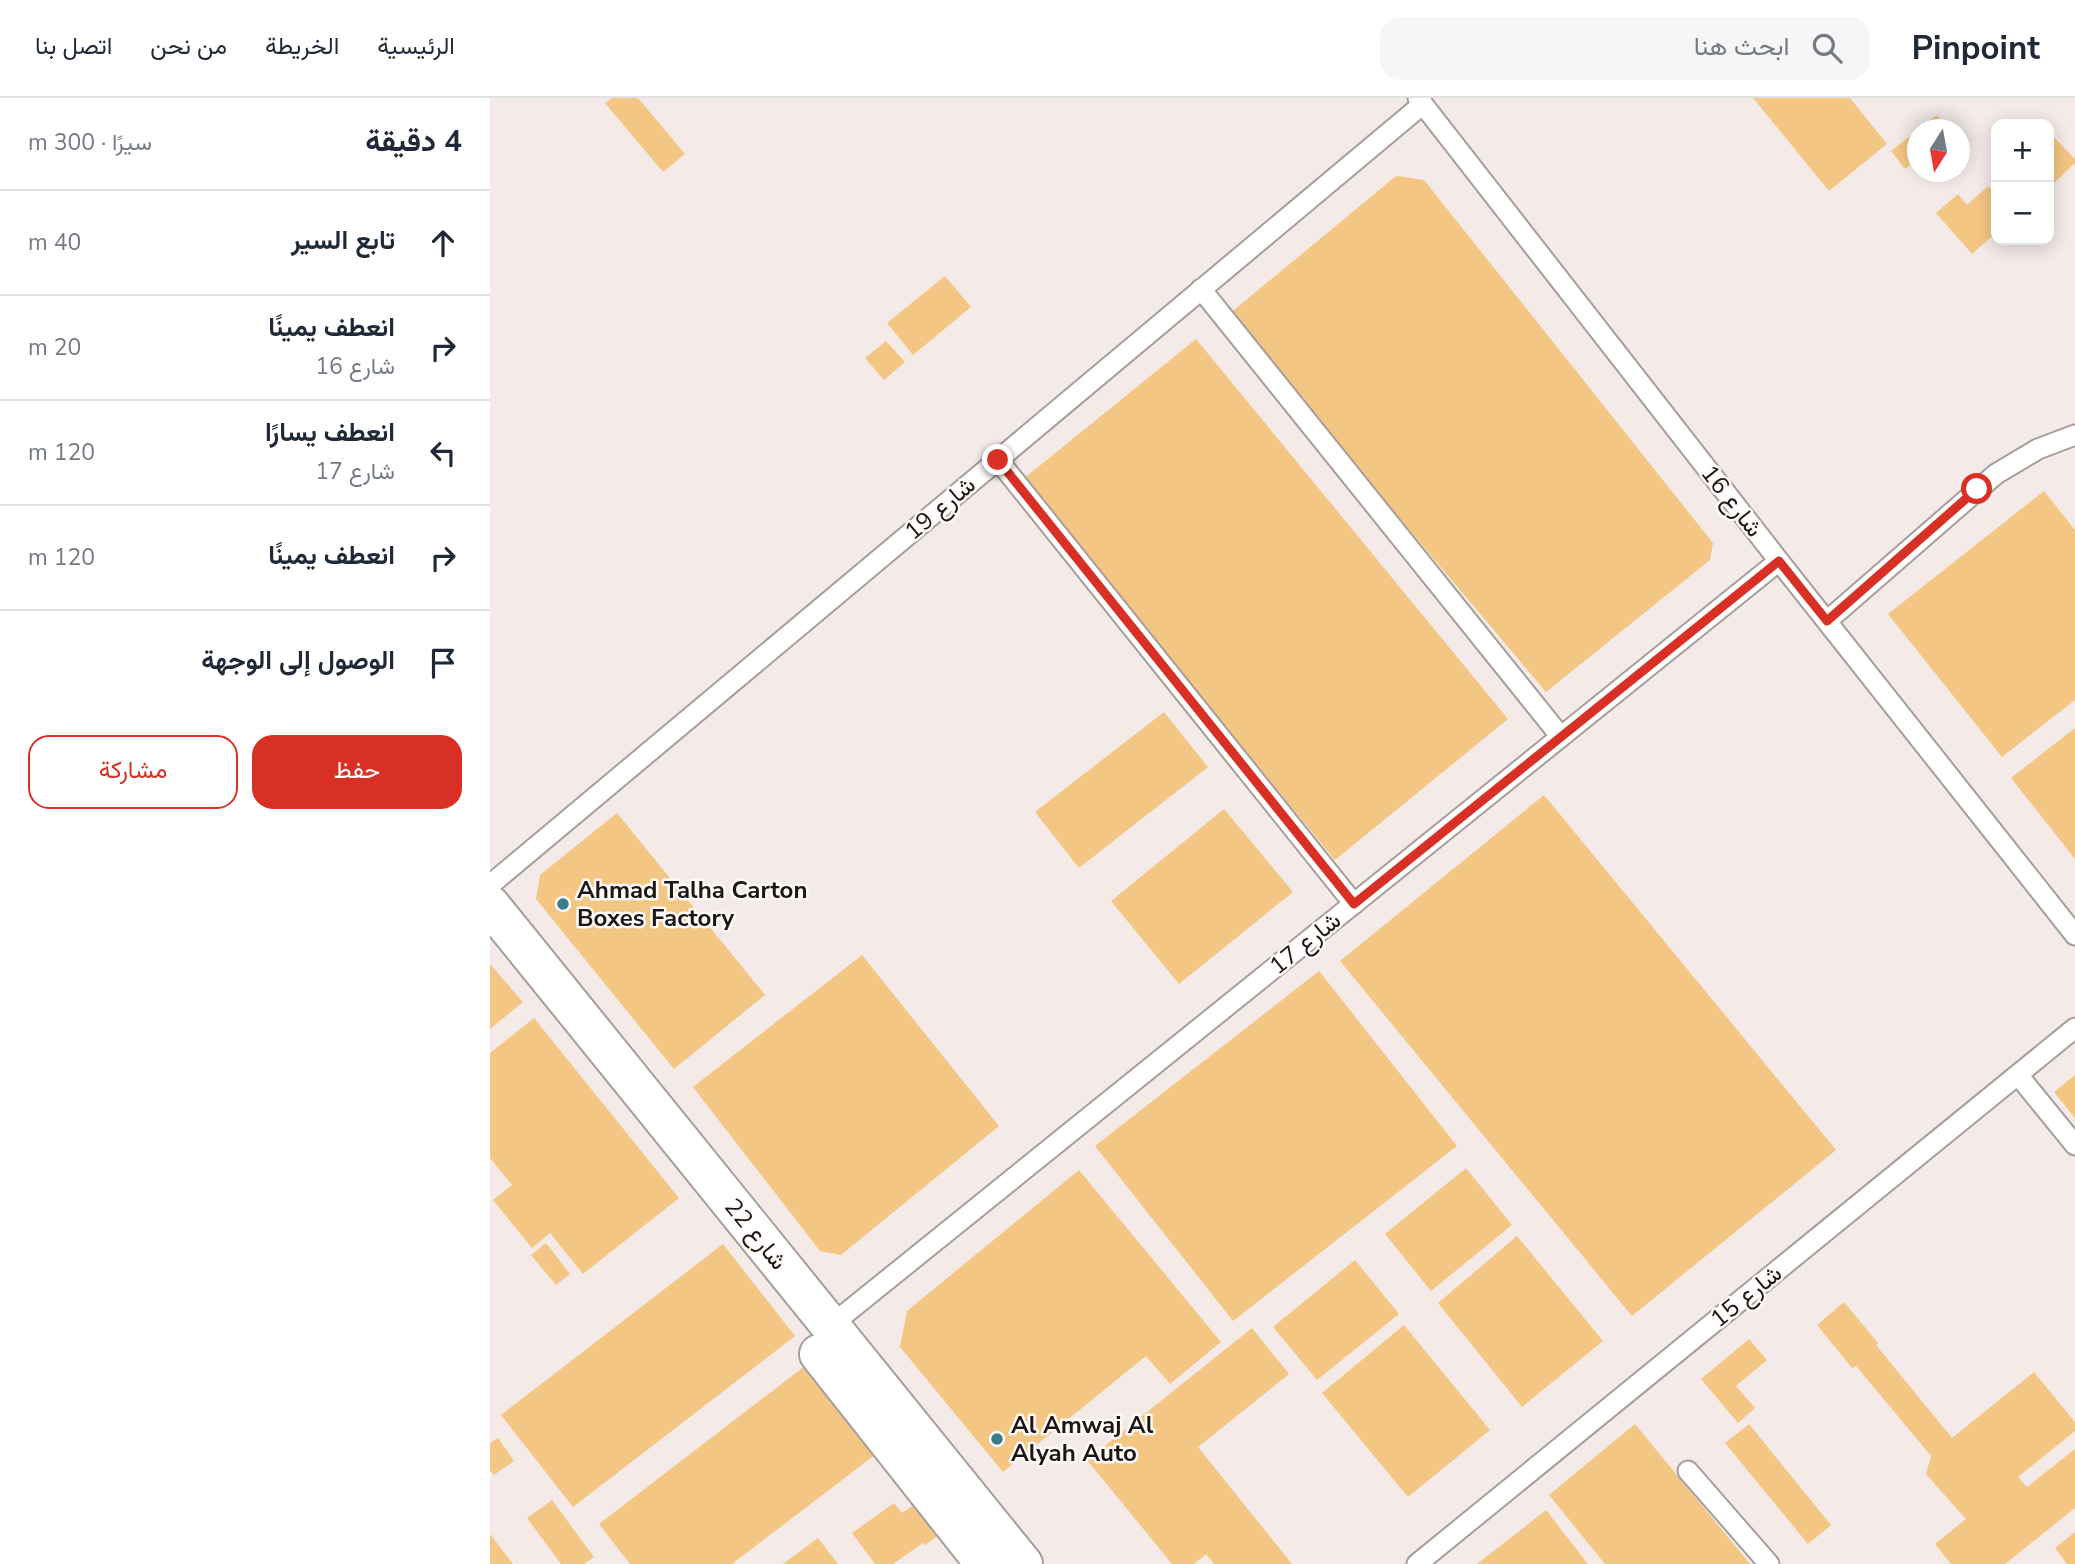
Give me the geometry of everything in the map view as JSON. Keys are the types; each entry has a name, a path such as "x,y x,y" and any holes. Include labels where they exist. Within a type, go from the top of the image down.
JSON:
{"street":[{"name":"شارع 22","path":"490,905 1023,1564"},
{"name":"شارع 22","path":"490,938 985,1564"}],"lane":[{"name":"شارع 19","path":"490,885 1201,289 1420,101"},
{"name":"شارع 16","path":"1420,101 2075,935"},
{"path":"1201,289 1561,737"},
{"path":"1827,621 1996,474 2038,449 2075,435"},
{"path":"998,460 1354,904"},
{"name":"شارع 17","path":"830,1326 1779,561"},
{"name":"شارع 15","path":"1417,1564 2075,1028"},
{"path":"2018,1075 2075,1145"},
{"path":"1688,1471 1769,1564"}],"building":[{"path":"612,98 638,98 685,154 663,172 605,103"},
{"path":"1753,98 1850,98 1887,144 1829,191"},
{"path":"2054,137 2075,159 2075,163 2054,183"},
{"path":"1907,139 1907,167 1905,169 1891,151"},
{"path":"1396,176 1424,180 1713,543 1710,560 1546,692 1228,315"},
{"path":"1988,186 1991,190 1991,237 1972,254 1936,213 1958,194 1967,205"},
{"path":"945,276 971,307 913,355 887,323"},
{"path":"1196,339 1508,719 1335,860 1022,480"},
{"path":"886,341 905,362 884,380 865,358"},
{"path":"2044,491 2075,530 2075,700 2002,757 1888,614"},
{"path":"1164,712 1208,767 1079,868 1035,812"},
{"path":"2075,728 2075,859 2011,778"},
{"path":"1544,795 1836,1150 1632,1316 1340,961"},
{"path":"1224,809 1293,892 1179,984 1111,901"},
{"path":"617,813 765,995 674,1069 536,899 540,875"},
{"path":"862,955 999,1126 841,1255 820,1251 693,1087"},
{"path":"490,964 523,1002 490,1029"},
{"path":"1319,971 1457,1146 1233,1321 1095,1146"},
{"path":"534,1018 679,1198 583,1274 550,1233 532,1248 493,1200 512,1185 490,1158 490,1053"},
{"path":"2075,1075 2075,1118 2054,1092"},
{"path":"1466,1168 1512,1225 1431,1291 1385,1234"},
{"path":"1079,1170 1221,1342 1170,1384 1146,1356 1003,1472 900,1347 907,1311"},
{"path":"1517,1236 1603,1341 1522,1407 1438,1303"},
{"path":"546,1243 570,1274 556,1285 531,1255"},
{"path":"723,1244 795,1336 573,1507 501,1415"},
{"path":"1355,1260 1399,1314 1317,1380 1273,1327"},
{"path":"1844,1302 1952,1438 2034,1372 2075,1422 2075,1431 2018,1477 2027,1487 2075,1449 2075,1508 2005,1564 1951,1564 1935,1544 1966,1519 1926,1474 1931,1456 1856,1366 1852,1368 1817,1325"},
{"path":"1404,1325 1490,1430 1408,1497 1322,1393"},
{"path":"1252,1328 1289,1374 1198,1447 1292,1564 1214,1564 1206,1554 1194,1564 1172,1564 1087,1460"},
{"path":"1749,1339 1767,1360 1736,1386 1755,1408 1738,1423 1701,1379"},
{"path":"814,1359 884,1448 732,1564 630,1564 599,1524"},
{"path":"1635,1424 1750,1564 1605,1564 1549,1495"},
{"path":"1749,1424 1831,1525 1808,1544 1725,1443"},
{"path":"498,1438 514,1461 494,1475 490,1470 490,1443"},
{"path":"552,1500 594,1557 584,1564 561,1564 527,1518"},
{"path":"921,1500 943,1532 893,1564 875,1564 852,1533 894,1503 902,1513"},
{"path":"1546,1510 1588,1564 1477,1564"},
{"path":"2075,1532 2075,1564 2067,1564 2055,1548"},
{"path":"490,1534 513,1564 490,1564"},
{"path":"818,1538 838,1564 783,1564"}],"place":[{"name":"Ahmad Talha Carton Boxes Factory","path":"563,904"},
{"name":"Al Amwaj Al Alyah Auto","path":"997,1439"}],"route":[{"path":"998,460 1354,904 1779,561 1827,621 1977,489"}]}
